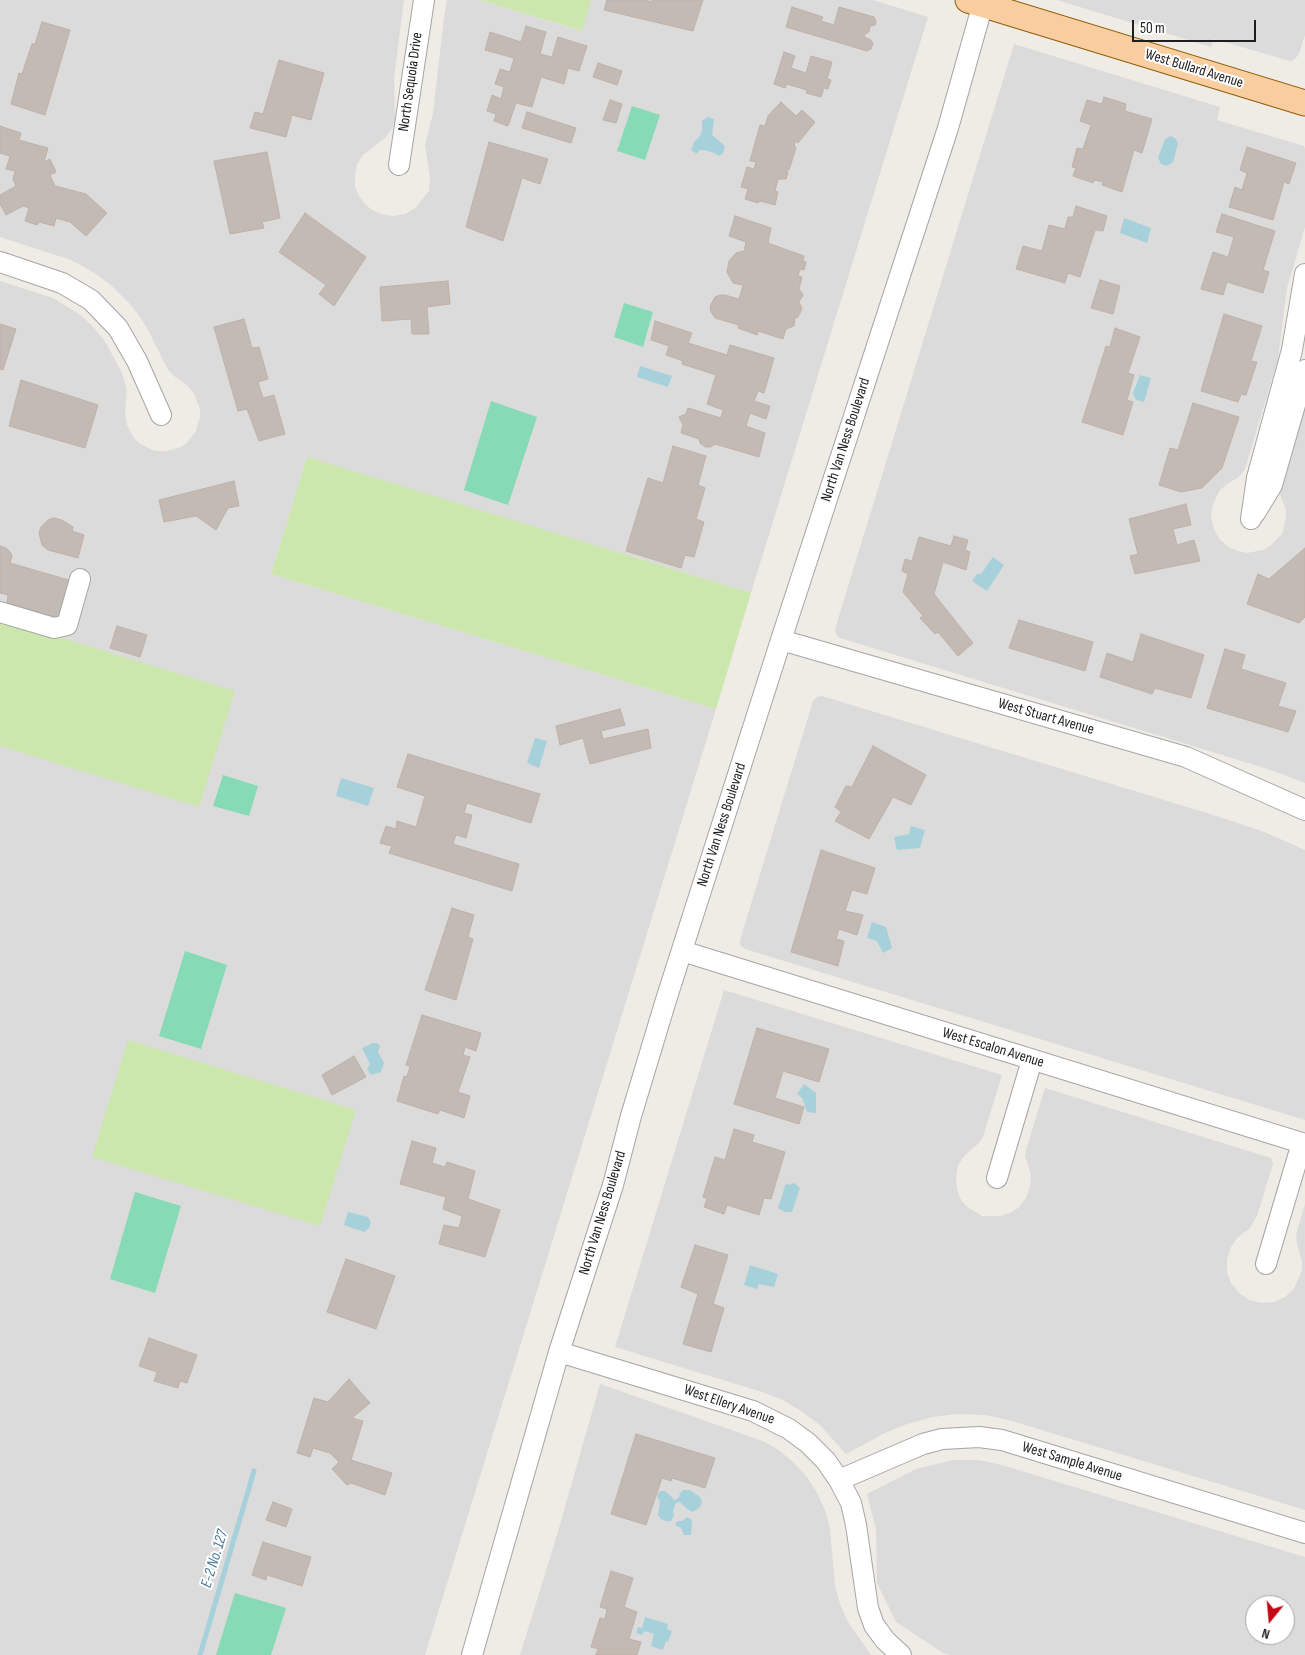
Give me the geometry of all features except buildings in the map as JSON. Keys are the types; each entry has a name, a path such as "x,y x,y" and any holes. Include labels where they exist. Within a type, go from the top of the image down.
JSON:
{"main road":[{"name":"West Bullard Avenue","path":"978,2 1305,103"}],"street":[{"name":"North Sequoia Drive","path":"399,165 424,0"},
{"name":"North Van Ness Boulevard","path":"472,1655 559,1352 613,1185 631,1116 682,951 948,128 978,2"},
{"path":"0,262 62,283 91,300 118,328 137,361 161,415"},
{"path":"1305,274 1298,351 1276,439 1305,370"},
{"path":"0,612 54,628 67,625 80,578"},
{"name":"West Stuart Avenue","path":"781,640 1186,757 1305,810"},
{"name":"West Escalon Avenue","path":"682,951 1303,1144"},
{"path":"997,1178 1032,1060"},
{"path":"1266,1264 1303,1144"},
{"name":"West Ellery Avenue","path":"559,1352 754,1411 772,1418 789,1428 808,1443 826,1461 851,1503 868,1608 874,1625 885,1640 901,1655"},
{"name":"West Sample Avenue","path":"839,1480 923,1444 942,1439 979,1437 1002,1440 1305,1533"}],"shaded area":[{"path":"0,0 404,0 394,79 395,119 392,129 385,138 363,155 357,164 355,175 355,187 365,204 381,214 393,216 405,214 415,208 429,191 430,178 425,145 433,113 447,0 480,0 581,31 591,0 873,0 928,17 751,593 307,458 271,574 716,709 425,1655 0,1655 0,281 53,298 82,316 95,329 106,343 122,373 127,390 125,411 127,425 139,443 152,450 160,451 181,447 187,443 196,431 200,409 195,395 188,386 168,370 140,317 112,286 93,272 71,260 0,237"},
{"path":"1057,0 1305,0 1305,35 1299,54 1294,60 1290,61 1214,39 1211,47"},
{"path":"1014,44 1220,107 1217,120 1304,146 1305,227 1287,288 1278,359 1245,469 1239,477 1220,490 1213,504 1211,517 1214,529 1220,540 1230,548 1238,551 1247,553 1263,550 1282,534 1286,510 1278,489 1305,389 1305,783 1271,770 840,638 836,635 835,629"},
{"path":"822,696 1220,817 1262,831 1305,850 1305,1120 745,949 740,945 813,701 817,697"},
{"path":"724,990 1002,1075 983,1137 958,1165 956,1177 960,1198 966,1206 982,1216 1001,1216 1010,1213 1018,1208 1026,1198 1030,1187 1031,1174 1025,1156 1026,1150 1045,1088 1271,1158 1273,1164 1257,1216 1250,1228 1237,1238 1231,1247 1227,1259 1227,1272 1231,1283 1239,1293 1249,1300 1261,1303 1274,1302 1285,1297 1294,1289 1302,1270 1296,1234 1305,1204 1305,1510 1012,1421 986,1415 957,1414 933,1417 907,1424 887,1432 846,1454 820,1425 781,1399 615,1347"},
{"path":"600,1384 763,1441 780,1451 794,1463 807,1477 825,1510 830,1529 835,1586 840,1604 848,1622 871,1655 520,1655 557,1535"},
{"path":"953,1460 978,1460 1002,1465 1305,1557 1305,1655 951,1655 943,1653 896,1622 877,1583 876,1529 867,1494 916,1469"}],"green space":[{"path":"480,0 591,0 582,31"},
{"path":"632,106 660,115 645,160 617,151"},
{"path":"624,303 653,312 643,347 614,337"},
{"path":"491,401 537,417 508,505 464,490"},
{"path":"307,457 751,593 716,709 271,574"},
{"path":"0,619 235,691 199,807 0,746"},
{"path":"223,775 258,786 249,816 213,806"},
{"path":"185,951 227,965 201,1049 159,1036"},
{"path":"128,1040 356,1110 320,1226 92,1157"},
{"path":"135,1192 181,1206 155,1293 110,1279"},
{"path":"235,1593 286,1608 271,1655 216,1655"}],"water":[{"path":"708,117 714,119 712,135 725,146 723,153 719,156 705,150 699,150 697,154 691,150 702,131 702,121"},
{"path":"1171,136 1176,139 1178,144 1173,162 1167,166 1161,164 1158,158 1165,139"},
{"path":"1124,218 1151,228 1147,243 1120,233"},
{"path":"640,366 672,376 668,387 637,377"},
{"path":"1140,375 1151,378 1144,402 1136,400 1133,393"},
{"path":"993,557 1004,565 987,591 972,581 977,574 981,574"},
{"path":"535,738 547,741 539,768 527,763"},
{"path":"341,778 374,788 368,806 336,796"},
{"path":"911,826 925,830 920,848 897,850 894,837 909,834"},
{"path":"872,922 886,927 892,948 883,953 877,941 867,938"},
{"path":"377,1043 380,1046 378,1052 384,1063 381,1072 371,1075 367,1069 370,1064 362,1048"},
{"path":"804,1084 816,1093 816,1113 807,1112 802,1098 797,1094"},
{"path":"786,1183 789,1185 794,1183 800,1188 792,1212 785,1212 778,1208"},
{"path":"348,1212 368,1217 371,1222 369,1228 364,1232 344,1225"},
{"path":"750,1265 778,1274 774,1287 759,1284 757,1289 744,1285"},
{"path":"683,1490 690,1490 700,1497 702,1501 700,1507 693,1512 680,1502 676,1503 671,1521 661,1519 658,1515 660,1502 657,1496 660,1491 665,1491 675,1500"},
{"path":"687,1517 692,1520 691,1535 684,1535 681,1528 675,1525 677,1521 682,1521"},
{"path":"645,1617 668,1624 667,1629 672,1631 663,1650 651,1646 654,1634 644,1631 642,1635 636,1633 638,1627 642,1628"}],"waterway":[{"name":"E-2 No. 127","path":"200,1655 254,1471"}]}
